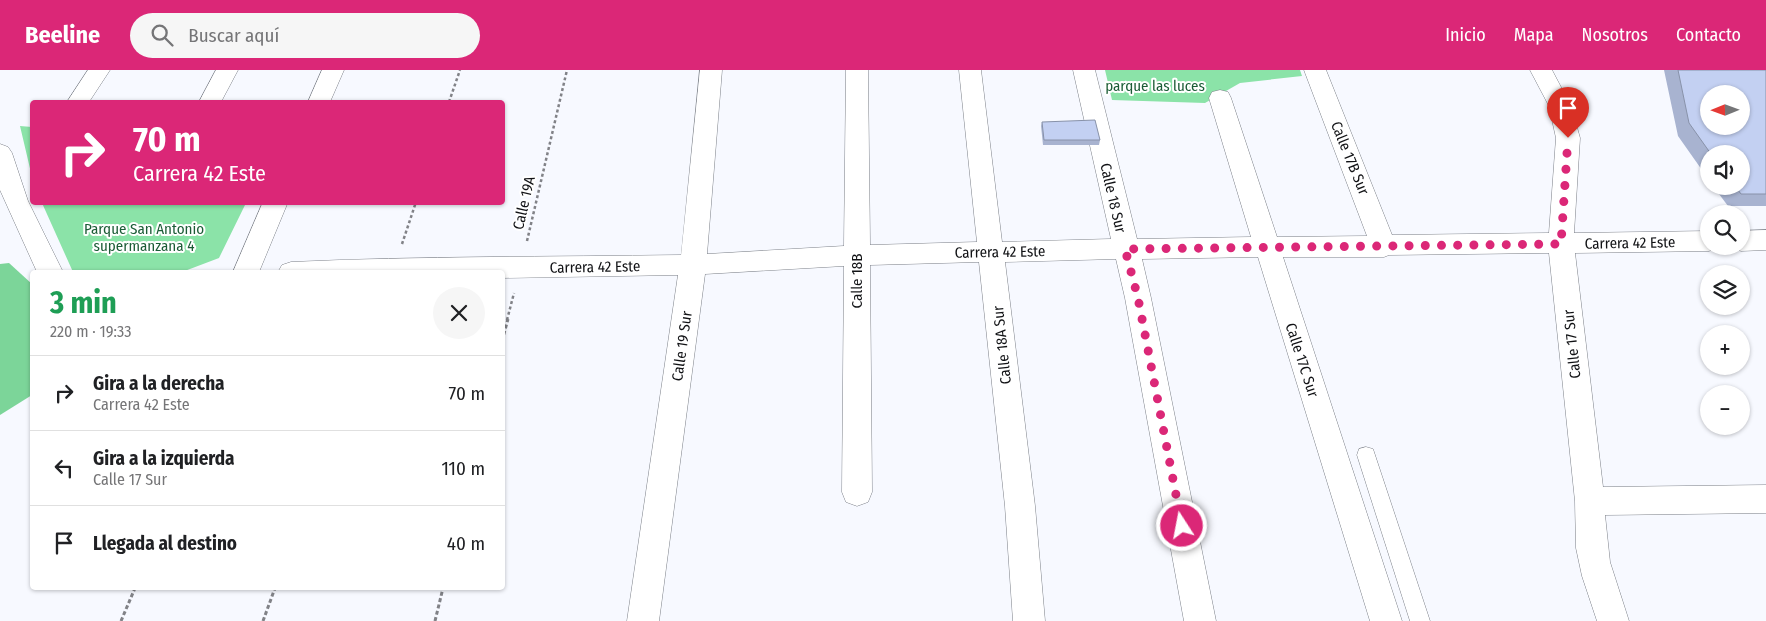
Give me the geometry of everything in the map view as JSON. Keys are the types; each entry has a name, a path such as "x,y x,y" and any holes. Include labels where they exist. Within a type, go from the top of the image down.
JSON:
{"street":[{"path":"79,100 98,70"},
{"path":"211,100 227,70"},
{"path":"320,100 333,70"},
{"name":"Calle 19 Sur","path":"644,621 693,265 711,70"},
{"name":"Calle 18B","path":"857,70 857,492"},
{"name":"Calle 18A Sur","path":"970,70 1020,506 1029,621"},
{"name":"Calle 18 Sur","path":"1084,70 1138,298 1200,621"},
{"name":"Calle 17B Sur","path":"1315,70 1384,247"},
{"name":"Calle 17 Sur","path":"1541,70 1560,106 1568,138 1561,244 1590,501 1588,530 1598,584 1613,621"},
{"name":"Calle 17C Sur","path":"1220,98 1266,248 1386,621"},
{"path":"0,153 16,201 49,270"},
{"path":"247,270 275,205"},
{"path":"1750,241 1766,240"},
{"name":"Carrera 42 Este","path":"326,270 395,266 520,268 693,265 856,255 1125,249 1384,247 1700,241"},
{"path":"1590,501 1766,499"}],"lane":[{"path":"1366,455 1420,621"}],"path":[{"path":"450,100 460,70"},
{"name":"Calle 19A","path":"505,329 567,70"},
{"path":"395,266 415,205"},
{"path":"121,621 134,590"},
{"path":"263,621 274,590"},
{"path":"435,621 443,590"}],"green space":[{"name":"parque las luces","path":"1105,70 1300,70 1302,76 1240,83 1205,103 1112,100"},
{"path":"20,126 30,127 30,168"},
{"name":"Parque San Antonio supermanzana 4","path":"43,205 245,205 219,258 187,270 72,270"},
{"path":"9,263 30,282 30,396 0,415 0,264"}],"building":[{"path":"1678,70 1766,70 1766,194 1750,194 1750,145 1705,145 1689,123"},
{"path":"1095,120 1100,140 1044,140 1042,122"}],"route":[{"path":"1182,526 1138,298 1125,249 1561,244 1568,138"}]}
